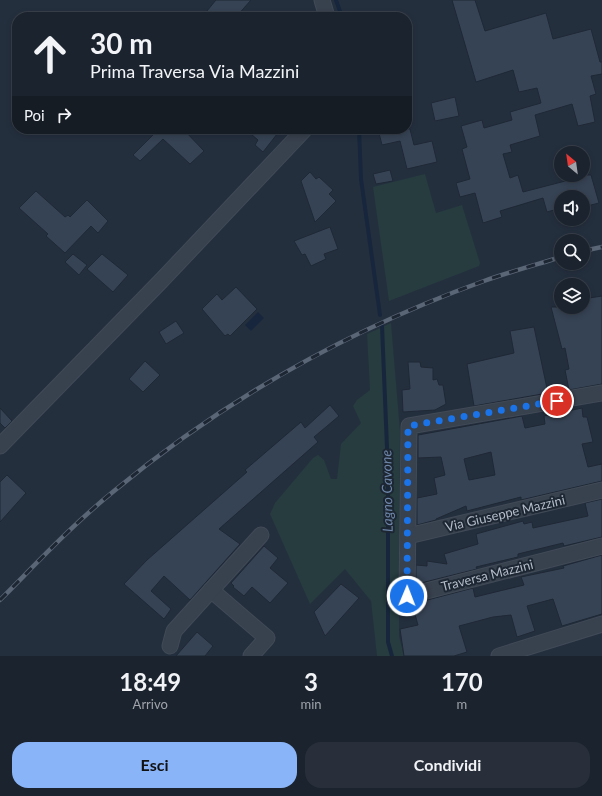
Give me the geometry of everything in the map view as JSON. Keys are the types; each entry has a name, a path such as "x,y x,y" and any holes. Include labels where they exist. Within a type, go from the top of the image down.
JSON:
{"street":[{"path":"322,0 326,12"},
{"path":"0,446 300,134"},
{"path":"408,536 408,426 602,393"},
{"name":"Via Giuseppe Mazzini","path":"408,536 602,490"},
{"path":"170,646 174,631 261,535"},
{"name":"Traversa Mazzini","path":"408,536 407,596 602,546"},
{"path":"211,590 267,638 251,656"},
{"path":"498,656 602,624"}],"green space":[{"path":"425,174 436,213 462,205 480,263 479,266 389,301 373,187"},
{"path":"391,323 400,431 399,636 404,656 377,656 371,601 345,569 310,604 270,514 275,503 313,458 318,455 324,460 331,479 337,479 341,444 361,423 353,406 357,400 370,390 367,334"}],"water":[{"path":"258,312 264,318 251,331 245,325"}],"building":[{"path":"216,0 251,0 240,12 206,12"},
{"path":"452,0 475,0 485,31 546,13 553,39 591,29 600,62 602,62 602,74 591,76 596,94 590,96 595,122 578,126 572,104 535,115 540,136 510,145 512,152 503,154 510,178 518,175 523,192 561,182 590,182 591,175 599,203 590,205 590,190 554,190 554,210 547,212 543,198 500,211 502,217 483,223 475,193 460,197 456,183 470,179 462,149 467,147 461,126 482,120 484,128 512,120 510,112 541,103 537,88 519,92 513,70 476,82"},
{"path":"455,97 459,116 435,121 431,103"},
{"path":"154,134 188,134 204,151 190,164 163,139 140,161 133,155"},
{"path":"251,134 277,134 263,152 255,145 258,140"},
{"path":"379,134 411,134 414,145 432,141 437,162 407,169 400,141 382,145"},
{"path":"390,170 393,181 376,184 373,174"},
{"path":"310,172 316,179 319,177 333,190 329,194 336,201 315,222 301,181"},
{"path":"36,191 65,217 68,215 70,217 87,200 108,221 98,233 91,226 65,253 46,236 48,234 19,208"},
{"path":"330,227 338,249 324,254 326,259 311,266 305,254 302,255 294,241"},
{"path":"73,254 87,265 79,275 65,262"},
{"path":"102,254 128,275 113,292 87,269"},
{"path":"236,287 257,309 230,336 228,334 225,336 202,309 217,294 222,300"},
{"path":"602,296 602,384 569,390 565,370 569,369 565,348 562,349 551,307 554,307 554,314 590,314 590,298"},
{"path":"176,321 184,333 166,344 159,332"},
{"path":"534,327 548,393 474,406 467,364 514,353 510,331"},
{"path":"145,361 160,375 143,392 129,379"},
{"path":"408,362 420,362 421,367 433,368 433,380 437,379 439,385 443,385 446,404 435,410 403,412 402,390 410,389"},
{"path":"330,405 339,416 314,437 318,442 219,529 240,544 190,600 164,576 151,591 171,609 164,619 124,584 147,560 247,472 245,470 301,422 305,428"},
{"path":"0,408 12,421 5,428 0,423"},
{"path":"582,408 583,417 587,417 593,442 582,444 588,467 602,464 602,481 521,500 521,497 467,511 466,506 436,520 417,525 417,498 437,494 434,478 445,475 441,457 418,458 418,435 522,416 525,428 545,424 544,416","holes":["491,452 495,475 469,480 464,459"]},
{"path":"7,475 26,493 0,522 0,482"},
{"path":"602,499 602,537 564,546 563,543 518,554 518,557 476,567 477,569 417,584 416,582 416,565 427,566 427,561 447,564 444,554 478,544 476,534 523,521 524,524 532,522 533,528 588,516 585,503"},
{"path":"264,546 278,558 270,568 288,583 270,603 252,587 244,596 233,587 234,586 231,583"},
{"path":"602,555 602,614 562,626 553,599 527,606 535,631 517,637 511,615 493,617 459,626 467,652 454,656 404,656 400,629 418,625 412,604 473,588 475,597 524,585 521,577 564,568 563,566"},
{"path":"341,584 359,598 325,636 314,612"},
{"path":"197,632 213,646 205,656 176,656"}],"waterway":[{"name":"Lagno Cavone","path":"336,0 340,12"},
{"name":"Lagno Cavone","path":"359,134 361,179 380,315"},
{"name":"Lagno Cavone","path":"382,326 388,472 388,642 392,656"}],"railway":[{"path":"590,250 602,247"},
{"path":"0,600 70,530 114,491 156,458 244,397 290,370 385,321 484,281 554,259"}],"route":[{"path":"407,596 408,426 557,401"}]}
